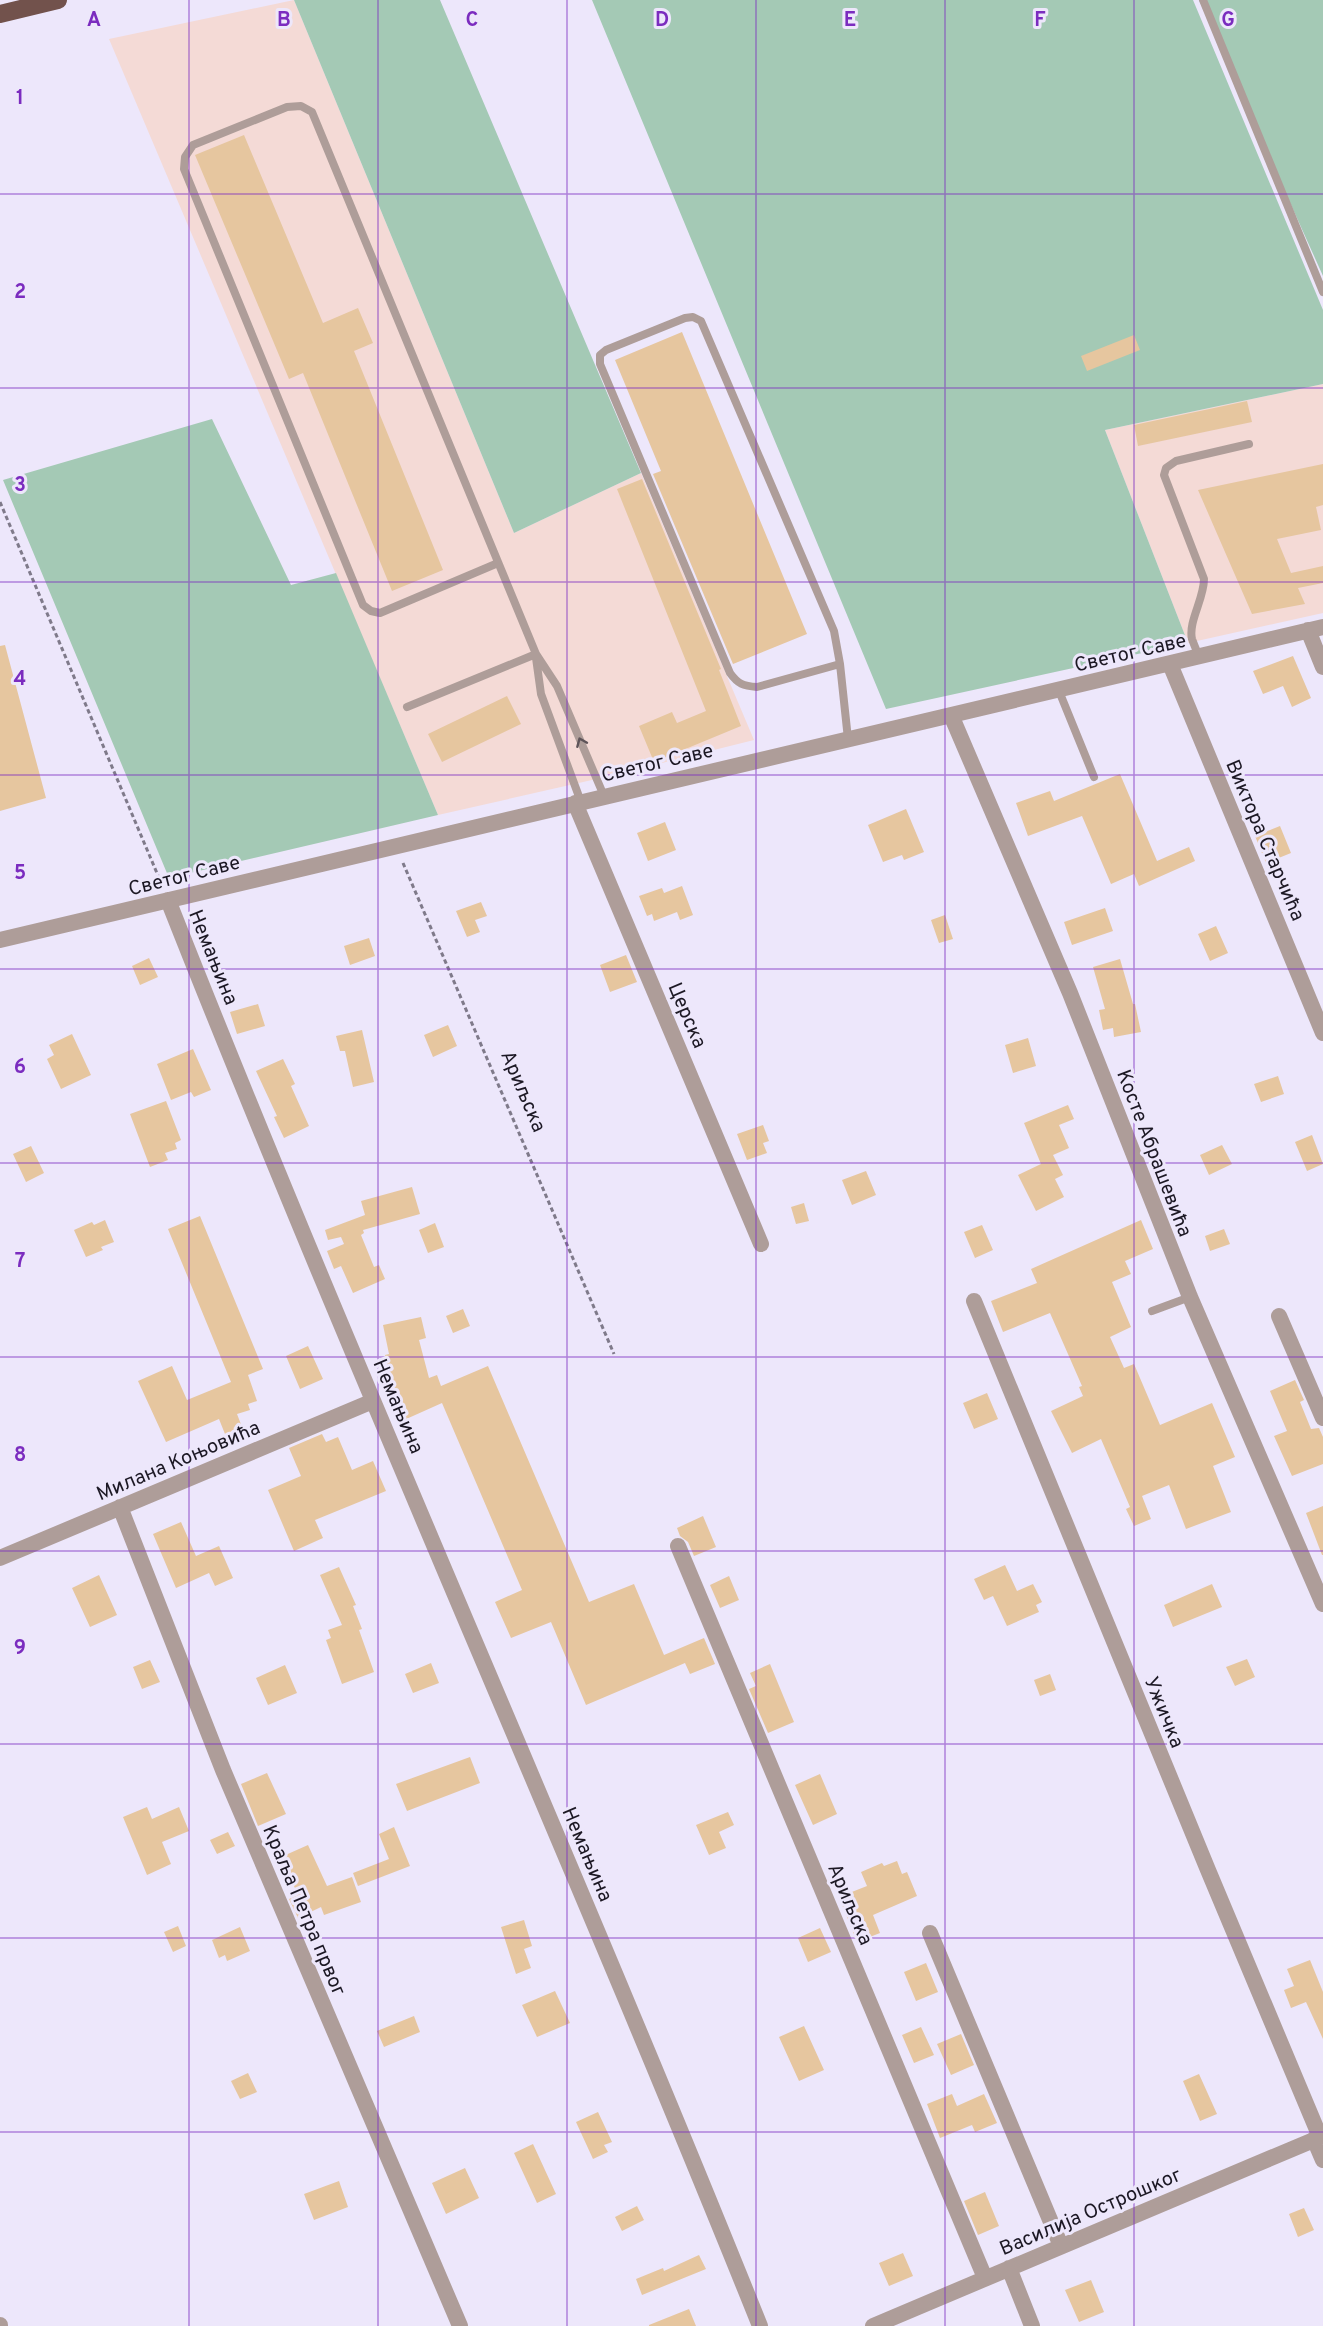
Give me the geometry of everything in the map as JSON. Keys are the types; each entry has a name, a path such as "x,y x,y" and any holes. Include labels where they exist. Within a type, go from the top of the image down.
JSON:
{"highway":[{"path":"0,14 58,0"}],"street":[{"name":"Светог Саве","path":"0,940 1315,628"},
{"path":"1315,628 1323,667"},
{"name":"Виктора Старчића","path":"1170,664 1323,1033"},
{"name":"Косте Абрашевића","path":"951,715 1070,993 1190,1297 1323,1604"},
{"name":"Церска","path":"578,802 761,1244"},
{"name":"Немањина","path":"168,900 243,1090 481,1652 760,2326"},
{"name":"Ужичка","path":"974,1301 1319,2137 1323,2160"},
{"path":"1279,1316 1323,1418"},
{"name":"Милана Коњовића","path":"0,1558 373,1401"},
{"name":"Краља Петра првог","path":"120,1507 223,1770 460,2326"},
{"name":"Ариљска","path":"678,1546 985,2278"},
{"path":"930,1934 1061,2246"},
{"name":"Василија Острошког","path":"873,2326 1319,2137"},
{"path":"1009,2268 1032,2326"}],"lane":[{"path":"1203,0 1323,292"},
{"path":"498,563 380,613 371,612 363,605 184,169 185,157 193,145 287,107 301,106 312,112 536,654 557,686 604,796"},
{"path":"840,664 757,687 737,683 730,673 600,364 600,355 606,350 685,318 693,317 701,321 834,631 840,664 848,739"},
{"path":"1199,657 1192,638 1192,626 1204,592 1204,579 1164,475 1166,468 1176,461 1250,444"},
{"path":"407,707 536,654"},
{"path":"536,654 541,694 578,802"},
{"path":"1059,690 1095,777"},
{"path":"1152,1311 1190,1297"}],"path":[{"name":"Немањина","path":"0,502 168,900"},
{"name":"Ариљска","path":"396,845 614,1354"}],"shaded area":[{"path":"294,0 514,533 641,473 754,740 438,815 109,39"},
{"path":"1323,384 1323,613 1188,643 1105,430"}],"green space":[{"path":"294,0 440,0 641,473 514,533"},
{"path":"592,0 1193,0 1323,310 1323,384 1105,430 1188,643 886,709"},
{"path":"1199,0 1323,0 1323,276"},
{"path":"212,419 291,585 336,573 438,815 169,878 3,480"}],"building":[{"path":"244,135 323,323 358,308 373,343 354,351 443,570 392,591 303,373 289,379 195,155"},
{"path":"682,332 807,634 733,664 653,474 661,471 615,360"},
{"path":"1134,335 1140,350 1087,371 1081,356"},
{"path":"1247,401 1252,422 1138,446 1134,425"},
{"path":"1323,464 1323,505 1316,507 1321,530 1277,539 1291,573 1323,566 1323,583 1298,588 1305,604 1252,614 1198,490"},
{"path":"642,479 721,669 719,670 741,726 654,762 639,726 672,712 677,723 706,711 617,489"},
{"path":"5,645 46,798 0,811 0,646"},
{"path":"1293,656 1311,698 1292,707 1283,686 1263,694 1253,671"},
{"path":"507,696 521,724 442,762 428,734"},
{"path":"1120,774 1157,861 1189,847 1195,861 1139,886 1134,874 1111,884 1082,816 1028,836 1016,803 1050,791 1054,801"},
{"path":"906,809 924,852 904,860 902,855 883,862 868,825"},
{"path":"665,822 676,850 648,861 637,833"},
{"path":"1280,826 1291,853 1266,863 1255,836"},
{"path":"682,886 693,915 680,920 677,912 654,921 652,914 647,916 639,896 662,888 664,893"},
{"path":"481,902 487,916 475,920 480,932 467,937 456,911"},
{"path":"1105,908 1113,931 1072,945 1064,922"},
{"path":"945,915 953,939 939,943 931,920"},
{"path":"1216,926 1228,953 1210,961 1198,934"},
{"path":"369,938 375,956 350,965 344,946"},
{"path":"626,955 637,982 610,992 600,965"},
{"path":"149,958 158,977 140,985 132,966"},
{"path":"1120,959 1133,1004 1135,1004 1141,1032 1114,1037 1113,1028 1103,1030 1099,1010 1105,1009 1093,967"},
{"path":"258,1004 265,1026 237,1034 230,1012"},
{"path":"448,1025 457,1046 433,1057 424,1035"},
{"path":"362,1030 374,1082 353,1087 345,1051 340,1051 336,1036"},
{"path":"72,1034 91,1075 61,1089 47,1059 54,1055 49,1045"},
{"path":"1028,1038 1036,1066 1013,1073 1005,1045"},
{"path":"193,1049 211,1090 194,1097 191,1092 171,1100 157,1064"},
{"path":"283,1059 295,1084 291,1086 309,1126 284,1138 274,1117 277,1116 256,1071"},
{"path":"1278,1076 1284,1094 1261,1102 1254,1084"},
{"path":"166,1101 181,1140 175,1143 177,1149 165,1153 168,1160 150,1167 130,1114"},
{"path":"1068,1105 1074,1119 1059,1125 1069,1148 1053,1155 1063,1175 1055,1179 1064,1197 1036,1211 1018,1175 1041,1164 1024,1123"},
{"path":"763,1125 769,1141 763,1143 767,1153 747,1160 737,1134"},
{"path":"1312,1135 1323,1164 1307,1171 1295,1142"},
{"path":"1222,1145 1232,1164 1209,1175 1200,1155"},
{"path":"31,1146 44,1173 26,1182 13,1154"},
{"path":"866,1171 876,1195 852,1205 842,1180"},
{"path":"412,1187 420,1214 363,1230 364,1233 361,1235 374,1267 379,1265 385,1279 353,1293 341,1266 334,1269 327,1251 344,1244 341,1237 328,1240 325,1230 365,1215 361,1201"},
{"path":"804,1203 809,1221 796,1224 791,1207"},
{"path":"200,1216 263,1369 248,1375 257,1401 248,1404 250,1410 237,1414 242,1427 225,1434 219,1419 166,1442 138,1381 172,1366 187,1400 231,1382 168,1229"},
{"path":"105,1220 114,1242 101,1247 103,1250 86,1257 74,1230 92,1222 94,1225"},
{"path":"1141,1220 1153,1249 1125,1261 1131,1274 1112,1282 1131,1327 1110,1337 1124,1368 1134,1364 1160,1425 1212,1403 1235,1457 1213,1466 1231,1512 1186,1529 1169,1485 1142,1496 1151,1519 1134,1526 1126,1509 1130,1507 1101,1439 1072,1453 1051,1411 1083,1396 1079,1387 1082,1386 1050,1313 1003,1332 991,1301 1037,1283 1031,1269"},
{"path":"435,1223 444,1247 428,1253 419,1230"},
{"path":"982,1225 993,1250 975,1258 964,1232"},
{"path":"1224,1229 1230,1244 1210,1251 1205,1236"},
{"path":"463,1309 470,1326 453,1333 446,1316"},
{"path":"421,1317 426,1338 419,1340 429,1378 437,1375 441,1386 488,1366 589,1602 634,1584 664,1655 704,1638 715,1664 690,1674 685,1663 586,1705 551,1622 511,1638 495,1602 522,1590 442,1403 404,1420 393,1394 385,1355 389,1354 383,1325"},
{"path":"308,1346 323,1379 300,1389 286,1356"},
{"path":"1295,1380 1304,1400 1300,1402 1311,1429 1319,1428 1323,1437 1323,1464 1292,1476 1274,1436 1287,1431 1270,1391"},
{"path":"987,1393 998,1419 974,1429 963,1403"},
{"path":"322,1434 326,1442 338,1437 352,1470 373,1461 386,1491 315,1520 323,1538 294,1551 268,1490 301,1476 289,1448"},
{"path":"1323,1506 1323,1555 1322,1555 1306,1513"},
{"path":"703,1516 716,1547 694,1556 688,1542 680,1536 677,1528"},
{"path":"181,1522 196,1556 219,1546 233,1578 215,1586 209,1573 176,1588 153,1534"},
{"path":"1005,1565 1017,1591 1033,1584 1042,1602 1036,1605 1039,1612 1007,1626 993,1596 984,1600 974,1579"},
{"path":"339,1567 356,1605 353,1606 362,1629 359,1630 374,1672 342,1684 326,1640 331,1638 328,1630 342,1625 320,1575"},
{"path":"99,1575 117,1615 90,1627 72,1588"},
{"path":"729,1576 739,1600 720,1608 710,1585"},
{"path":"1212,1584 1222,1607 1173,1627 1164,1605"},
{"path":"1247,1659 1255,1677 1235,1686 1226,1667"},
{"path":"150,1660 160,1682 142,1689 133,1667"},
{"path":"431,1663 439,1683 413,1693 405,1674"},
{"path":"770,1664 794,1722 768,1733 749,1689 756,1686 750,1673"},
{"path":"285,1665 297,1693 268,1705 256,1678"},
{"path":"1050,1674 1056,1690 1040,1696 1034,1680"},
{"path":"470,1757 480,1783 407,1811 396,1784"},
{"path":"267,1773 286,1814 258,1826 241,1784"},
{"path":"820,1774 837,1814 813,1825 795,1785"},
{"path":"147,1807 152,1819 179,1807 189,1831 162,1842 171,1864 147,1875 123,1817"},
{"path":"728,1812 734,1825 719,1832 726,1848 709,1855 696,1825"},
{"path":"394,1827 410,1866 358,1886 353,1873 389,1859 379,1834"},
{"path":"228,1832 235,1846 217,1854 210,1840"},
{"path":"308,1845 327,1886 352,1877 361,1902 324,1915 321,1907 298,1918 289,1899 298,1895 281,1857"},
{"path":"897,1861 902,1874 907,1872 917,1896 873,1915 880,1933 857,1942 839,1897 867,1886 861,1872 882,1863 884,1866"},
{"path":"524,1920 532,1946 524,1949 531,1968 516,1974 501,1927"},
{"path":"178,1926 186,1946 173,1952 164,1932"},
{"path":"240,1927 250,1951 227,1961 225,1955 219,1958 212,1940"},
{"path":"820,1928 831,1952 808,1962 798,1938"},
{"path":"1310,1960 1323,1992 1323,2039 1306,2002 1291,2008 1284,1990 1294,1986 1287,1969"},
{"path":"926,1963 938,1992 916,2001 904,1972"},
{"path":"555,1991 570,2023 537,2037 522,2005"},
{"path":"414,2016 420,2032 384,2047 377,2031"},
{"path":"804,2026 824,2070 799,2081 779,2037"},
{"path":"921,2027 934,2055 914,2063 902,2035"},
{"path":"961,2034 974,2065 951,2075 937,2044"},
{"path":"248,2073 257,2092 240,2099 231,2081"},
{"path":"1199,2074 1217,2114 1200,2121 1183,2081"},
{"path":"952,2094 957,2106 984,2094 997,2123 975,2132 972,2125 940,2138 927,2104"},
{"path":"598,2112 612,2142 604,2145 608,2152 593,2159 576,2122"},
{"path":"533,2144 556,2194 537,2203 514,2153"},
{"path":"465,2168 479,2198 446,2214 432,2183"},
{"path":"339,2181 348,2207 314,2220 304,2194"},
{"path":"985,2192 999,2226 978,2235 964,2201"},
{"path":"637,2206 644,2220 622,2231 615,2217"},
{"path":"1304,2208 1314,2230 1298,2237 1289,2214"},
{"path":"903,2253 913,2276 889,2286 879,2263"},
{"path":"699,2255 706,2269 642,2295 636,2279 663,2268 664,2271"},
{"path":"1091,2280 1104,2312 1079,2322 1065,2290"},
{"path":"689,2309 696,2326 649,2326 649,2325"}]}
